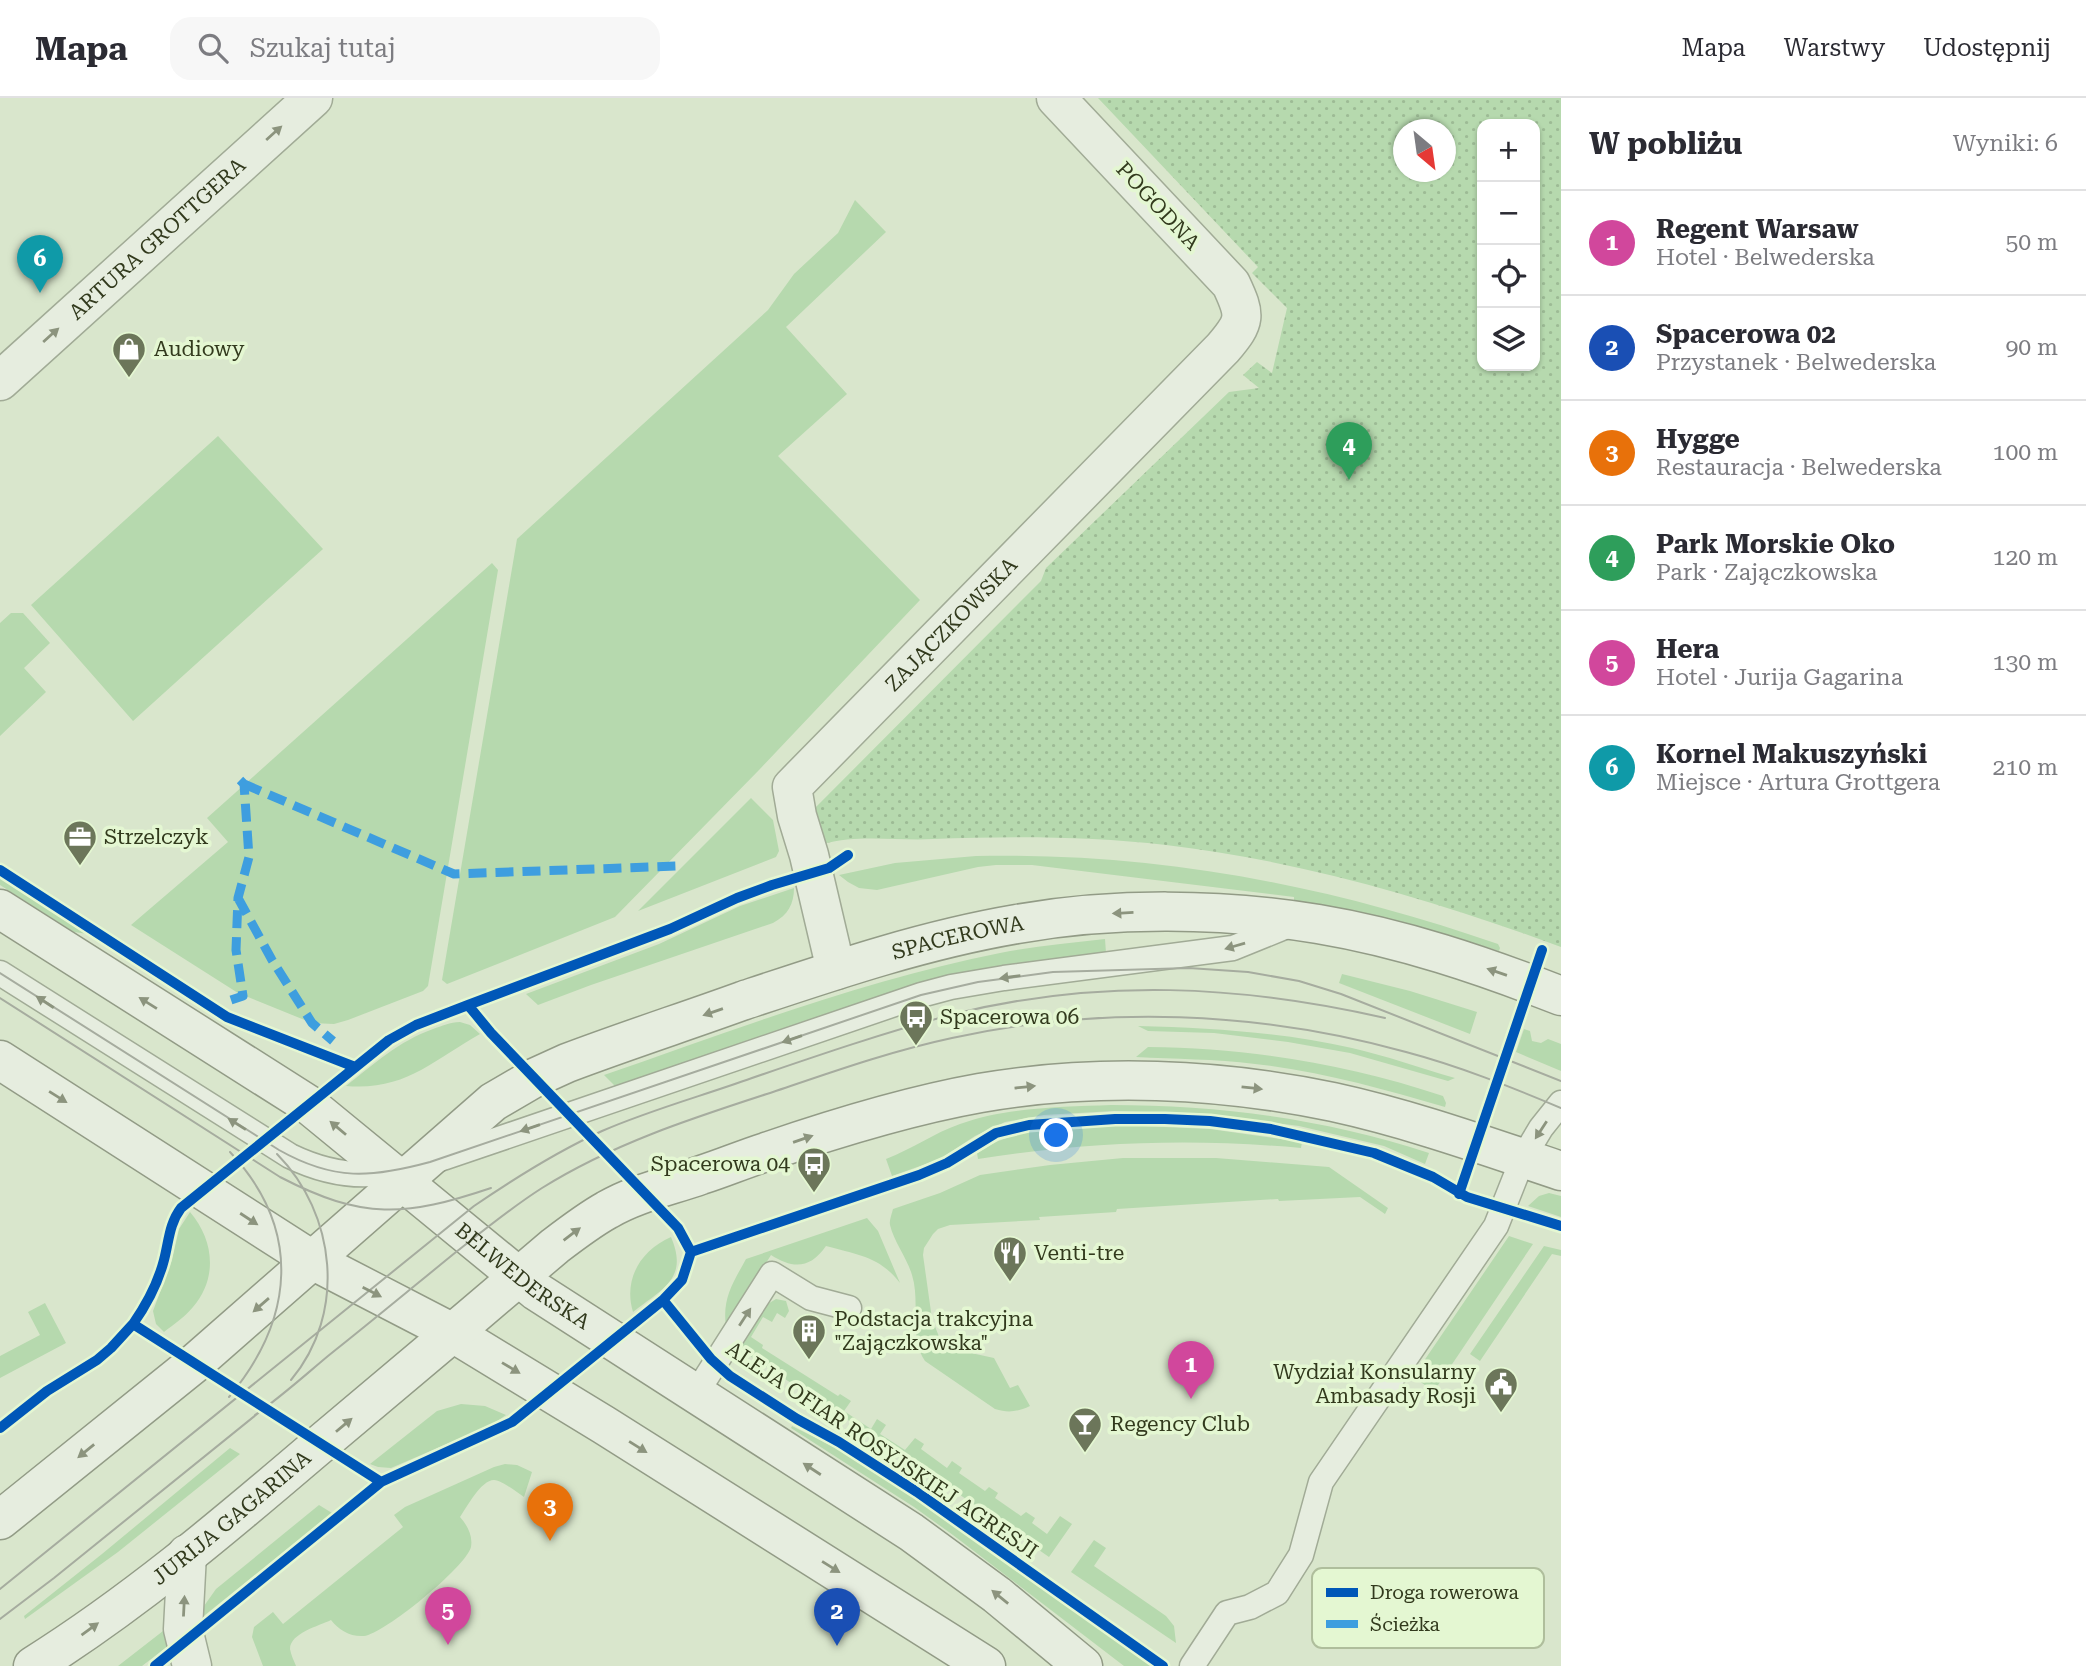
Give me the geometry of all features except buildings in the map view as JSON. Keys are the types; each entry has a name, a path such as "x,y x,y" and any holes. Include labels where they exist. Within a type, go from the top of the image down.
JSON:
{"main road":[{"name":"ARTURA GROTTGERA","path":"0,381 313,98"},
{"name":"POGODNA","path":"1056,98 1231,284 1243,311 1241,323"},
{"name":"ZAJĄCZKOWSKA","path":"836,970 792,787 1213,358 1234,336 1241,323"},
{"name":"BELWEDERSKA","path":"0,909 309,1105 405,1173 519,1277 556,1306 942,1554 997,1595 1083,1666"},
{"name":"SPACEROWA","path":"405,1173 493,1102 534,1078 605,1049 836,970 897,952 1018,924 1143,912 1299,922 1365,934 1448,955 1561,996"},
{"path":"0,1060 312,1260 453,1333 986,1666"},
{"path":"519,1277 573,1233 607,1209 627,1200 859,1121 936,1102 1018,1088 1135,1081 1203,1083 1271,1090 1334,1102 1391,1117 1561,1171"},
{"path":"0,1520 195,1363 312,1260 405,1173"},
{"name":"JURIJA GAGARINA","path":"33,1666 98,1623 187,1554 519,1277"},
{"path":"187,1554 183,1629 192,1666"}],"lane":[{"path":"0,973 290,1156 313,1166 362,1175 405,1173 921,995 1004,978 1233,948 1299,922"},
{"path":"1192,1666 1227,1613 1250,1607 1277,1593 1301,1555 1321,1482 1496,1226 1522,1158 1561,1103"},
{"path":"695,1395 772,1275 811,1297 849,1308"}],"green space":[{"path":"1098,98 1561,98 1561,947 1465,913 1366,884 1217,852 1137,842 1050,838 864,839 823,844 815,808 1041,581 1046,568 1229,392 1259,388 1243,375 1257,362 1272,373 1287,308 1252,273 1258,267"},
{"path":"855,200 886,232 786,327 847,394 778,456 920,600 615,917 447,984 442,980 517,539 768,310 794,274 838,233"},
{"path":"218,436 323,549 133,721 31,605"},
{"path":"492,563 498,570 428,986 423,991 348,1020 334,1024 312,1023 238,993 131,925 228,842 207,818"},
{"path":"11,613 23,613 50,643 24,668 46,692 0,736 0,623"},
{"path":"751,798 773,820 779,851 776,857 638,911"},
{"path":"976,856 1110,860 1241,876 1370,905 1498,944 1500,948 1499,951 1372,915 1294,901 1294,897 1032,865 978,867 877,890 859,888 839,875 895,863"},
{"path":"0,877 88,934 74,932 0,885"},
{"path":"794,888 789,908 773,923 538,1005 526,994 659,944 740,906"},
{"path":"1105,939 1106,953 616,1087 604,1075 800,1007 899,977 1013,951"},
{"path":"1342,974 1477,1012 1470,1034 1339,983"},
{"path":"460,1022 470,1025 480,1034 402,1079 385,1084 346,1086 409,1040 443,1025"},
{"path":"1138,1026 1299,1038 1365,1051 1455,1078 1448,1081 1350,1053 1288,1042 1214,1033 1148,1031"},
{"path":"1524,1029 1530,1031 1532,1041 1541,1043 1548,1039 1561,1044 1561,1071 1516,1052"},
{"path":"1148,1047 1223,1051 1297,1060 1407,1085 1443,1096 1446,1103 1445,1107 1351,1081 1279,1067 1225,1061 1136,1057"},
{"path":"1111,1105 1192,1108 1272,1116 1351,1131 1429,1153 1425,1164 1384,1146 1299,1126 1209,1114 1114,1111 1044,1115 1005,1122 975,1136 940,1159 892,1176 886,1159 950,1128 978,1118 1035,1109"},
{"path":"1070,1127 1210,1129 1302,1142 1301,1148 1219,1143 1099,1145 978,1159 977,1153 995,1143 1034,1131"},
{"path":"1123,1158 1216,1158 1329,1167 1388,1208 1385,1214 1360,1197 1278,1199 1117,1209 1116,1212 1039,1217 1040,1220 950,1225 933,1234 924,1248 923,1255 932,1319 940,1339 948,1348 994,1358 1010,1388 1018,1385 1030,1406 1012,1411 995,1409 925,1361 917,1341 912,1275 890,1225 893,1209 940,1193 980,1175"},
{"path":"1549,1193 1561,1196 1561,1217 1528,1206 1539,1196"},
{"path":"190,1212 208,1247 209,1272 201,1296 193,1307 164,1332 156,1324 153,1311 172,1260 179,1229"},
{"path":"867,1218 878,1231 900,1283 876,1262 826,1246 814,1259 801,1264 787,1263 771,1255 726,1327 727,1299 746,1259"},
{"path":"1509,1236 1533,1244 1434,1391 1413,1377"},
{"path":"671,1237 676,1251 675,1273 663,1289 633,1312 630,1288 637,1267 651,1250"},
{"path":"1544,1246 1561,1250 1561,1256 1552,1254 1480,1361 1470,1354"},
{"path":"776,1299 786,1301 789,1311 785,1318 777,1313 772,1322 763,1317 751,1337 763,1345 762,1348 838,1396 840,1394 851,1401 844,1411 871,1429 877,1419 886,1425 880,1434 905,1450 915,1438 924,1444 921,1449 947,1468 952,1461 962,1468 959,1473 985,1491 989,1487 998,1493 995,1498 1021,1516 1026,1512 1035,1518 1032,1523 1047,1534 1060,1516 1072,1524 1049,1557 920,1467 742,1351 738,1347 766,1305"},
{"path":"45,1303 66,1343 0,1378 0,1356 40,1335 28,1312"},
{"path":"461,1404 485,1406 506,1415 493,1424 391,1468 370,1464 437,1411"},
{"path":"792,1426 836,1448 921,1501 1152,1666 1124,1666 953,1535 791,1428"},
{"path":"230,1448 240,1454 118,1552 25,1619 24,1616"},
{"path":"505,1464 517,1465 532,1472 524,1497 494,1480 479,1489 460,1517 469,1530 471,1547 455,1569 423,1598 388,1624 364,1636 345,1632 331,1620 300,1634 291,1643 290,1651 296,1666 263,1666 252,1637 254,1627 273,1612 283,1624 403,1527 394,1515 405,1507"},
{"path":"319,1505 332,1513 200,1619 204,1606 216,1589"},
{"path":"1094,1540 1106,1548 1094,1566 1166,1616 1174,1626 1176,1643 1071,1572"},
{"path":"163,1631 168,1646 142,1666 118,1666"}],"tram line":[{"path":"0,973 279,1150 318,1167 353,1174 389,1171 430,1162 921,995 978,982 1053,972 1189,968 1248,972 1299,981 1341,994 1561,1081"},
{"path":"0,1589 474,1206 552,1157 620,1123 878,1036 1008,1002 1116,991 1170,990 1277,998 1385,1018"},
{"path":"0,998 280,1177 309,1191 336,1201 384,1210 433,1205 491,1188"},
{"path":"255,1415 488,1227 531,1195 569,1172 684,1122 862,1062 929,1043 1009,1027 1065,1020 1180,1017 1237,1021 1350,1038 1406,1052 1465,1070 1561,1108"},
{"path":"229,1397 251,1367 267,1336 277,1305 281,1274 279,1243 270,1212 253,1181 230,1152"},
{"path":"277,1154 297,1178 312,1205 322,1234 327,1264 327,1295 321,1325 309,1354 291,1380"},
{"path":"0,1619 262,1410"}],"marked path":[{"path":"231,1000 243,996 236,950 238,898 249,857 244,784 240,780"},
{"path":"244,784 454,874 677,866"},
{"path":"238,898 272,960 312,1023 333,1041"}],"cycle path":[{"path":"663,1300 512,1422 381,1482 133,1324 155,1285 172,1226 181,1208 389,1040 416,1025 670,929 737,898 829,868 848,855"},
{"path":"0,870 227,1017 355,1067"},
{"path":"1459,1194 1542,950"},
{"name":"ALEJA OFIAR ROSYJSKIEJ AGRESJI","path":"468,1005 491,1033 678,1228 691,1252 682,1280 663,1300 711,1359 730,1376 917,1492 1163,1666"},
{"path":"691,1252 919,1175 947,1163 996,1133 1029,1125 1115,1119 1210,1121 1271,1129 1374,1153 1433,1177 1467,1197 1561,1226"},
{"path":"0,1428 47,1391 97,1360 133,1324"},
{"path":"155,1666 381,1482"}],"place":[{"name":"Kornel Makuszyński","path":"40,293"},
{"name":"Audiowy","path":"129,379"},
{"name":"Park Morskie Oko","path":"1349,480"},
{"name":"Strzelczyk","path":"80,867"},
{"name":"Spacerowa 06","path":"916,1047"},
{"name":"Spacerowa 04","path":"814,1194"},
{"name":"Venti-tre","path":"1010,1283"},
{"name":"Podstacja trakcyjna \"Zajączkowska\"","path":"809,1361"},
{"name":"Regent Warsaw","path":"1191,1399"},
{"name":"Wydział Konsularny Ambasady Rosji","path":"1501,1414"},
{"name":"Regency Club","path":"1085,1454"},
{"name":"Hygge","path":"550,1541"},
{"name":"Hera","path":"448,1645"},
{"name":"Spacerowa 02","path":"837,1646"}]}
